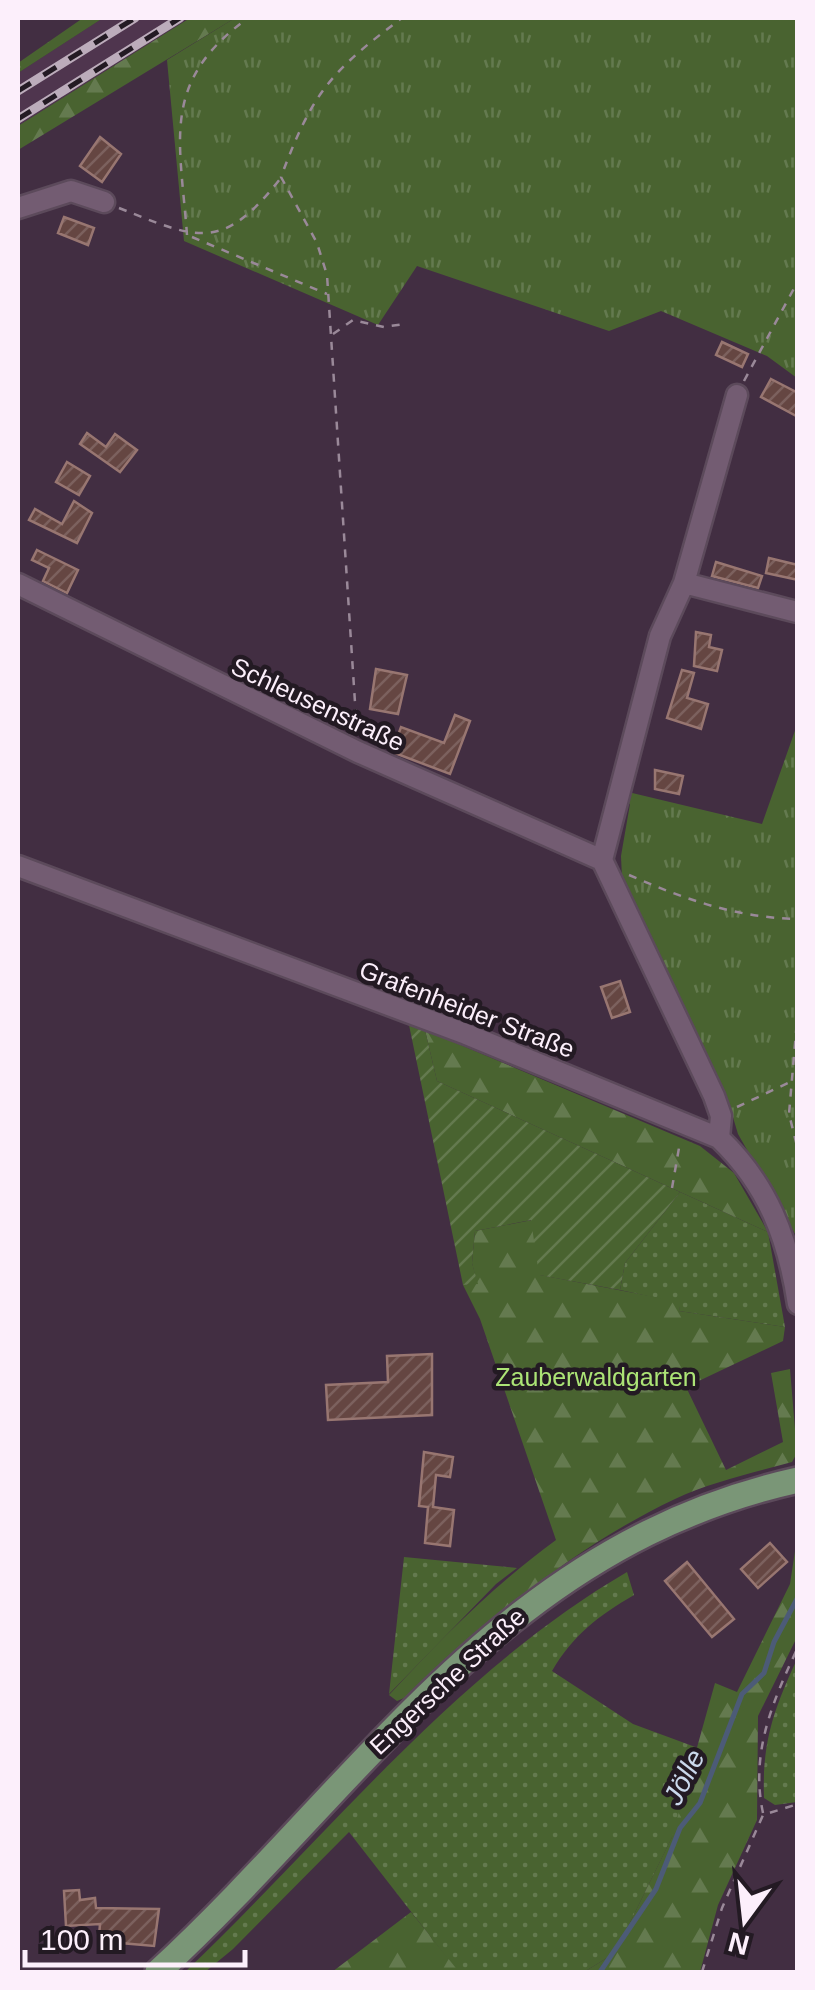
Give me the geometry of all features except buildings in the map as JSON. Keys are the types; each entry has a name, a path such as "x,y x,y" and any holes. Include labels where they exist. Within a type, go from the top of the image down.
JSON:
{"main road":[{"name":"Engersche Straße","path":"158,1972 200,1933 400,1720 532,1602 597,1557 655,1526 730,1497 798,1480"}],"street":[{"path":"18,208 71,192 104,202"},
{"path":"719,1138 722,1116 602,860 660,636 684,583 737,395"},
{"path":"684,583 797,612"},
{"name":"Schleusenstraße","path":"18,584 358,752 602,860"},
{"name":"Grafenheider Straße","path":"18,866 466,1034 719,1138 748,1166 770,1203 784,1238 798,1304"}],"path":[{"path":"188,235 178,113 208,53 248,18"},
{"path":"188,235 214,232 246,218 281,177 303,120 326,80 402,18"},
{"path":"281,177 317,243 329,295 358,752"},
{"path":"104,202 329,295"},
{"path":"737,395 798,281"},
{"path":"332,335 353,320 384,327 404,324"},
{"path":"602,860 692,901 740,914 798,919"},
{"path":"798,1009 790,1083 790,1114 798,1150"},
{"path":"722,1116 754,1095 790,1083"},
{"path":"672,1188 680,1121"},
{"path":"702,1972 722,1908 763,1815 759,1765 766,1717 798,1647"},
{"path":"763,1815 798,1804"}],"shaded area":[{"path":"103,18 190,18 18,126 18,73"}],"green space":[{"path":"83,18 103,18 18,73 18,63"},
{"path":"190,18 235,18 18,150 18,126"},
{"path":"235,18 797,18 797,378 767,356 661,311 609,331 417,266 378,325 184,241 167,60"},
{"path":"797,725 795,1234 738,1134 726,1094 660,965 622,878 621,856 630,804 625,802 628,792 762,824"},
{"path":"409,1025 425,1030 437,1081 680,1192 625,1263 620,1290 539,1275 531,1220 475,1231 472,1263 478,1284 463,1285"},
{"path":"425,1030 700,1146 734,1173 768,1232 437,1081"},
{"path":"680,1192 768,1232 785,1327 679,1311 680,1303 620,1290 625,1263"},
{"name":"Zauberwaldgarten","path":"532,1220 540,1275 681,1302 679,1311 785,1327 783,1341 686,1387 726,1470 783,1442 771,1373 790,1369 797,1453 792,1462 675,1499 602,1539 534,1587 409,1696 397,1701 389,1695 429,1653 489,1594 556,1540 480,1319 463,1285 477,1283 472,1263 475,1231"},
{"path":"797,1538 797,1637 758,1716 757,1820 718,1905 700,1972 584,1972 615,1953 672,1837 715,1683 737,1692 790,1584"},
{"path":"404,1557 517,1568 496,1584 389,1694"},
{"path":"627,1572 634,1595 587,1627 552,1671 633,1724 698,1748 680,1821 615,1953 584,1972 458,1972 349,1832 233,1949 205,1972 185,1972 449,1707 564,1613"},
{"path":"797,1659 797,1802 775,1805 764,1798 767,1742"},
{"path":"411,1912 459,1972 332,1972"}],"waterway":[{"name":"Jölle","path":"600,1972 656,1889 680,1828 700,1803 742,1694 764,1673 774,1642 798,1597"}],"railway":[{"path":"18,91 135,18"},
{"path":"18,119 180,18"}]}
